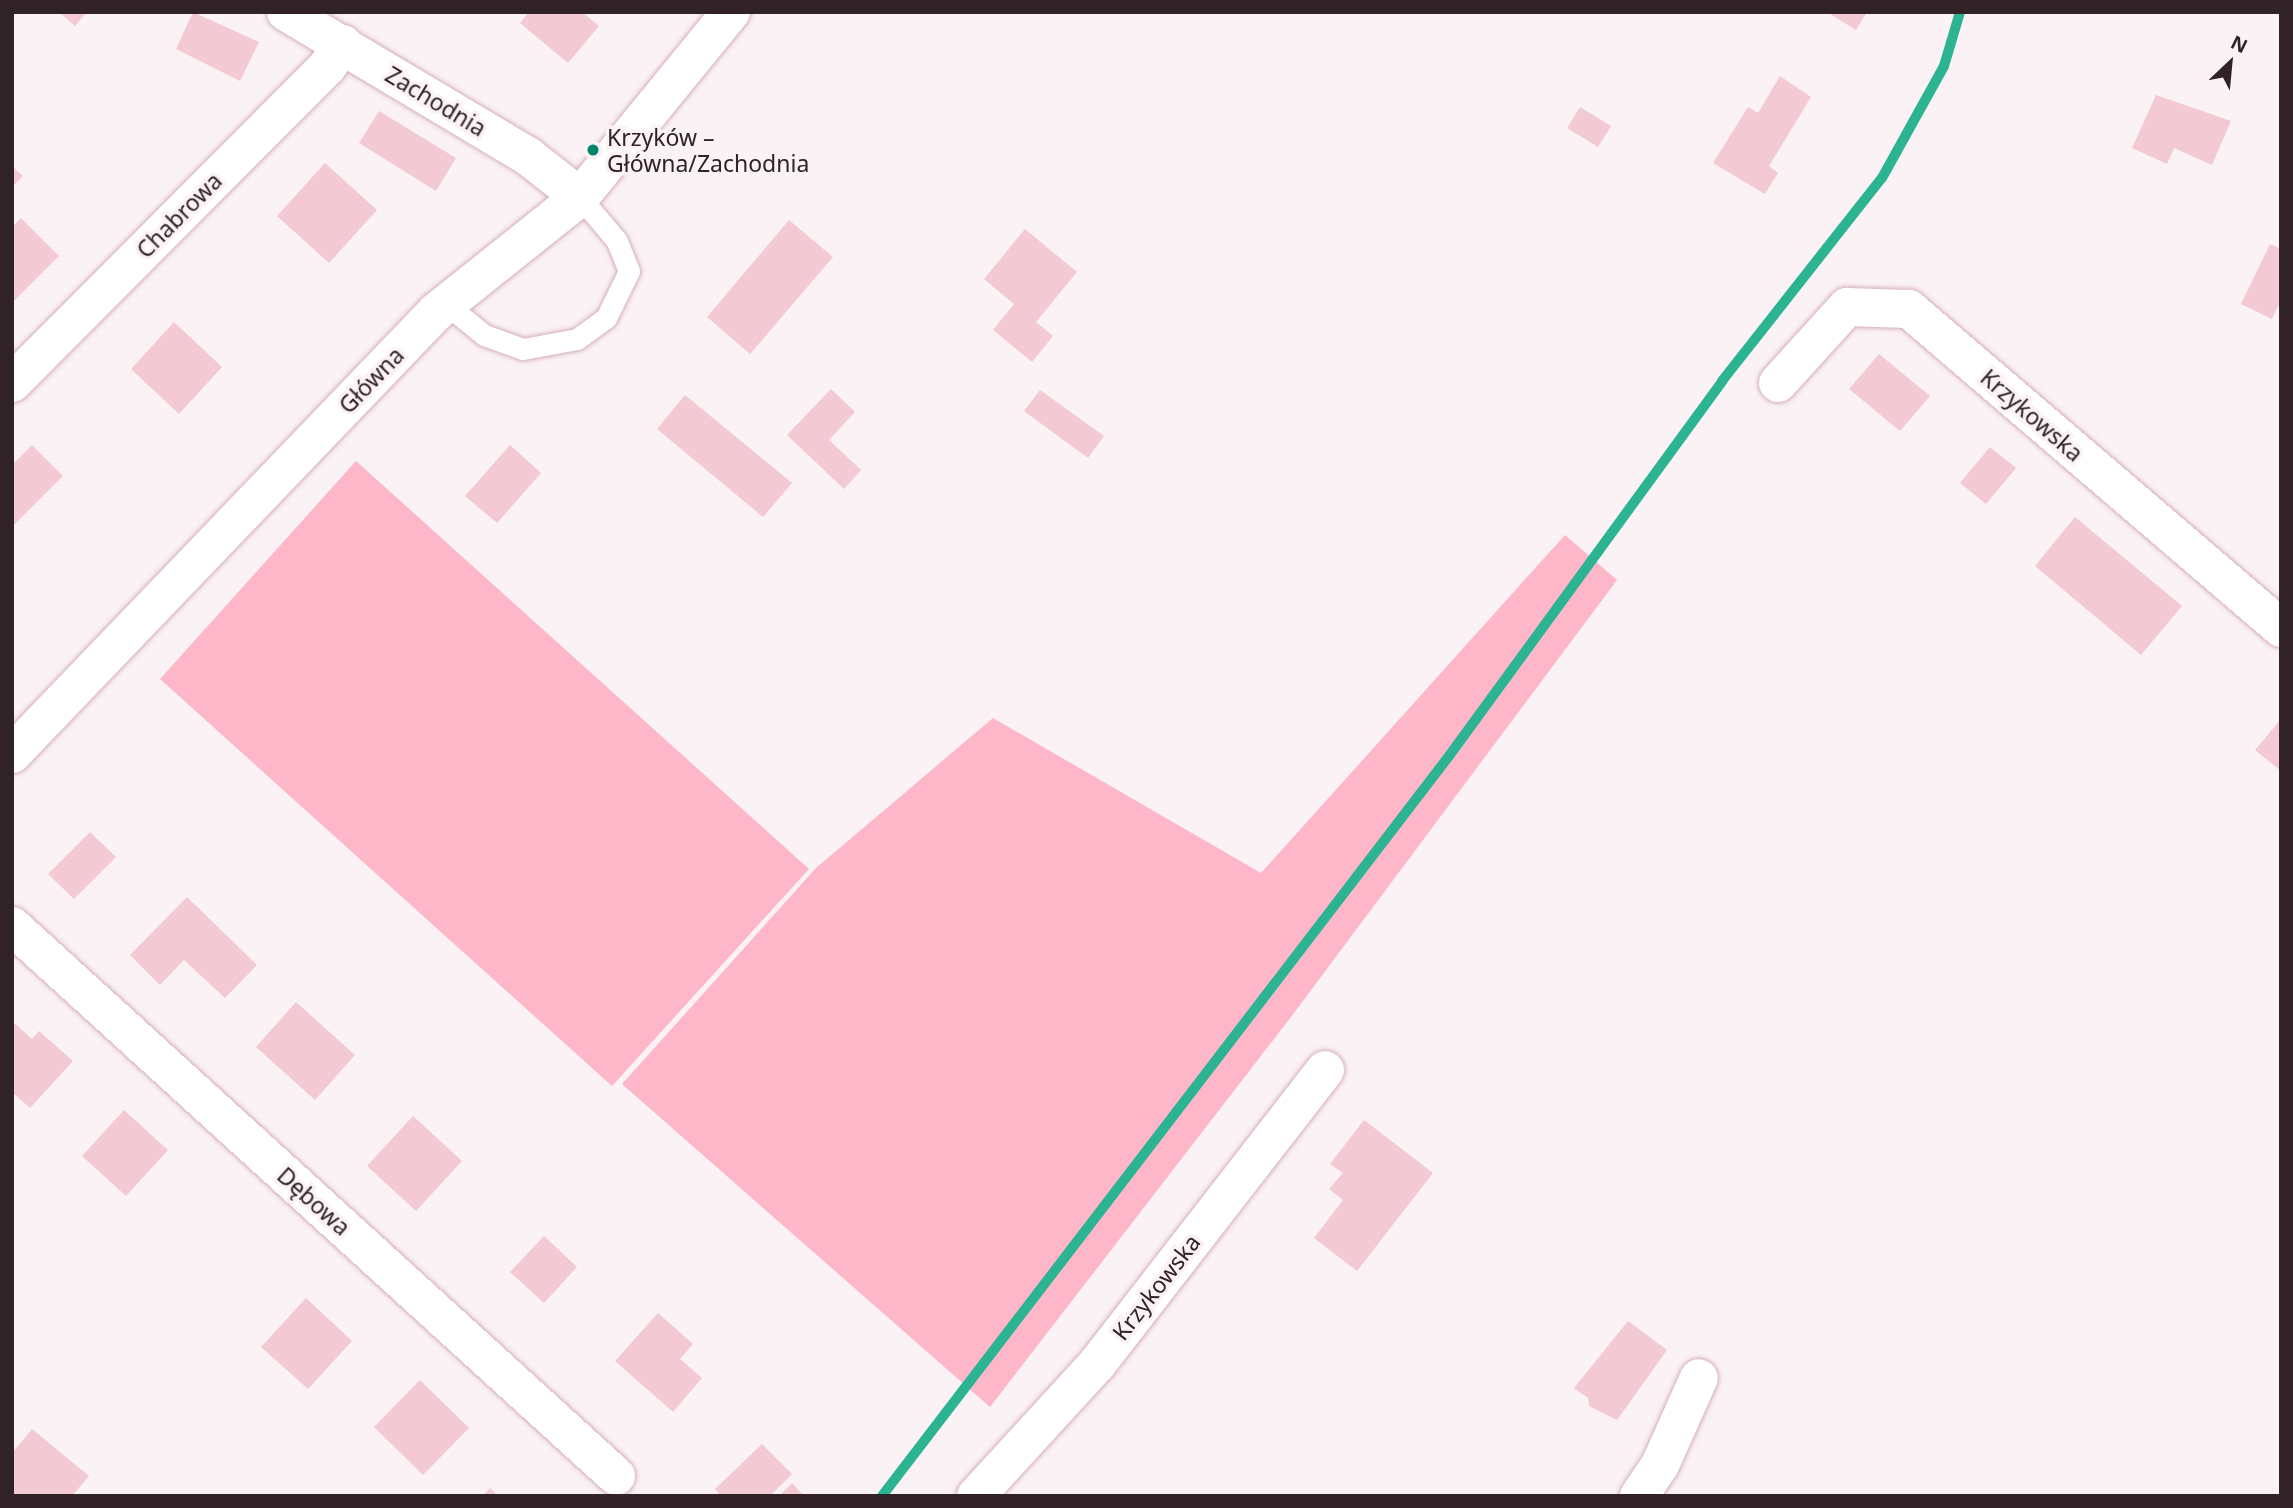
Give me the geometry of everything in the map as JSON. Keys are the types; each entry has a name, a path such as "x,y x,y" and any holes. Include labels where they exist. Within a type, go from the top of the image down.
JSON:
{"street":[{"name":"Zachodnia","path":"286,12 344,44 529,157 580,197"},
{"name":"Główna","path":"12,754 446,304 580,197 731,12"},
{"name":"Chabrowa","path":"15,373 327,67 344,44"},
{"name":"Krzykowska","path":"1778,383 1847,307 1909,309 2277,617"},
{"name":"Dębowa","path":"12,926 616,1476"},
{"name":"Krzykowska","path":"989,1492 1097,1364 1325,1070"},
{"path":"1639,1496 1660,1465 1699,1378"}],"lane":[{"path":"446,304 484,335 523,349 577,339 606,318 629,271 617,241 580,197"}],"shaded area":[{"path":"356,461 809,869 612,1086 160,679"},
{"path":"1565,535 1617,580 1291,1017 990,1407 622,1084 816,868 993,718 1261,873"}],"building":[{"path":"59,12 87,12 75,26"},
{"path":"193,12 259,42 240,81 176,49"},
{"path":"529,12 582,12 599,26 568,63 520,23"},
{"path":"1827,12 1867,12 1856,30"},
{"path":"1780,76 1811,97 1769,166 1778,173 1765,194 1713,163 1748,107 1758,113"},
{"path":"2156,95 2231,121 2212,165 2174,148 2167,164 2132,148"},
{"path":"1580,107 1611,126 1598,147 1567,128"},
{"path":"379,111 456,158 436,191 359,143"},
{"path":"325,163 377,210 329,263 277,216"},
{"path":"12,166 23,176 12,187"},
{"path":"21,218 59,256 12,303 12,227"},
{"path":"789,220 833,257 750,354 707,317"},
{"path":"1025,229 1077,272 1036,322 1053,336 1032,362 993,330 1014,304 984,279"},
{"path":"2270,244 2281,249 2281,300 2272,319 2241,304"},
{"path":"174,322 222,367 179,414 131,369"},
{"path":"1879,354 1930,396 1900,431 1849,389"},
{"path":"831,389 855,412 829,440 861,470 844,489 787,435"},
{"path":"1040,390 1104,436 1088,458 1024,411"},
{"path":"685,395 792,483 763,517 657,429"},
{"path":"32,445 63,476 12,527 12,465"},
{"path":"510,445 541,473 497,523 465,496"},
{"path":"1990,447 2016,468 1986,504 1960,483"},
{"path":"2075,517 2182,606 2141,655 2035,566"},
{"path":"2281,719 2281,771 2255,750"},
{"path":"90,832 116,857 74,899 48,874"},
{"path":"187,897 257,965 225,998 184,960 160,985 130,955"},
{"path":"296,1002 355,1055 315,1100 256,1047"},
{"path":"12,1021 32,1039 39,1031 73,1061 30,1108 12,1092"},
{"path":"124,1110 168,1150 126,1196 82,1156"},
{"path":"413,1116 462,1161 416,1211 367,1166"},
{"path":"1364,1120 1433,1173 1357,1271 1314,1238 1343,1200 1329,1189 1343,1173 1330,1164"},
{"path":"544,1236 577,1267 544,1303 510,1272"},
{"path":"306,1298 352,1341 308,1389 261,1347"},
{"path":"658,1313 693,1344 680,1359 702,1378 673,1412 615,1361"},
{"path":"1628,1321 1667,1350 1617,1420 1589,1406 1588,1398 1574,1388"},
{"path":"420,1380 469,1428 423,1475 374,1427"},
{"path":"32,1429 89,1476 72,1496 12,1496 12,1453"},
{"path":"762,1444 792,1474 770,1496 721,1496 715,1489"},
{"path":"792,1483 804,1496 779,1496"},
{"path":"490,1488 498,1496 483,1496"}],"waterway":[{"path":"882,1496 1449,756 1722,381 1882,178 1944,66 1960,12"}],"place":[{"name":"Krzyków – Główna/Zachodnia","path":"593,150"}]}
